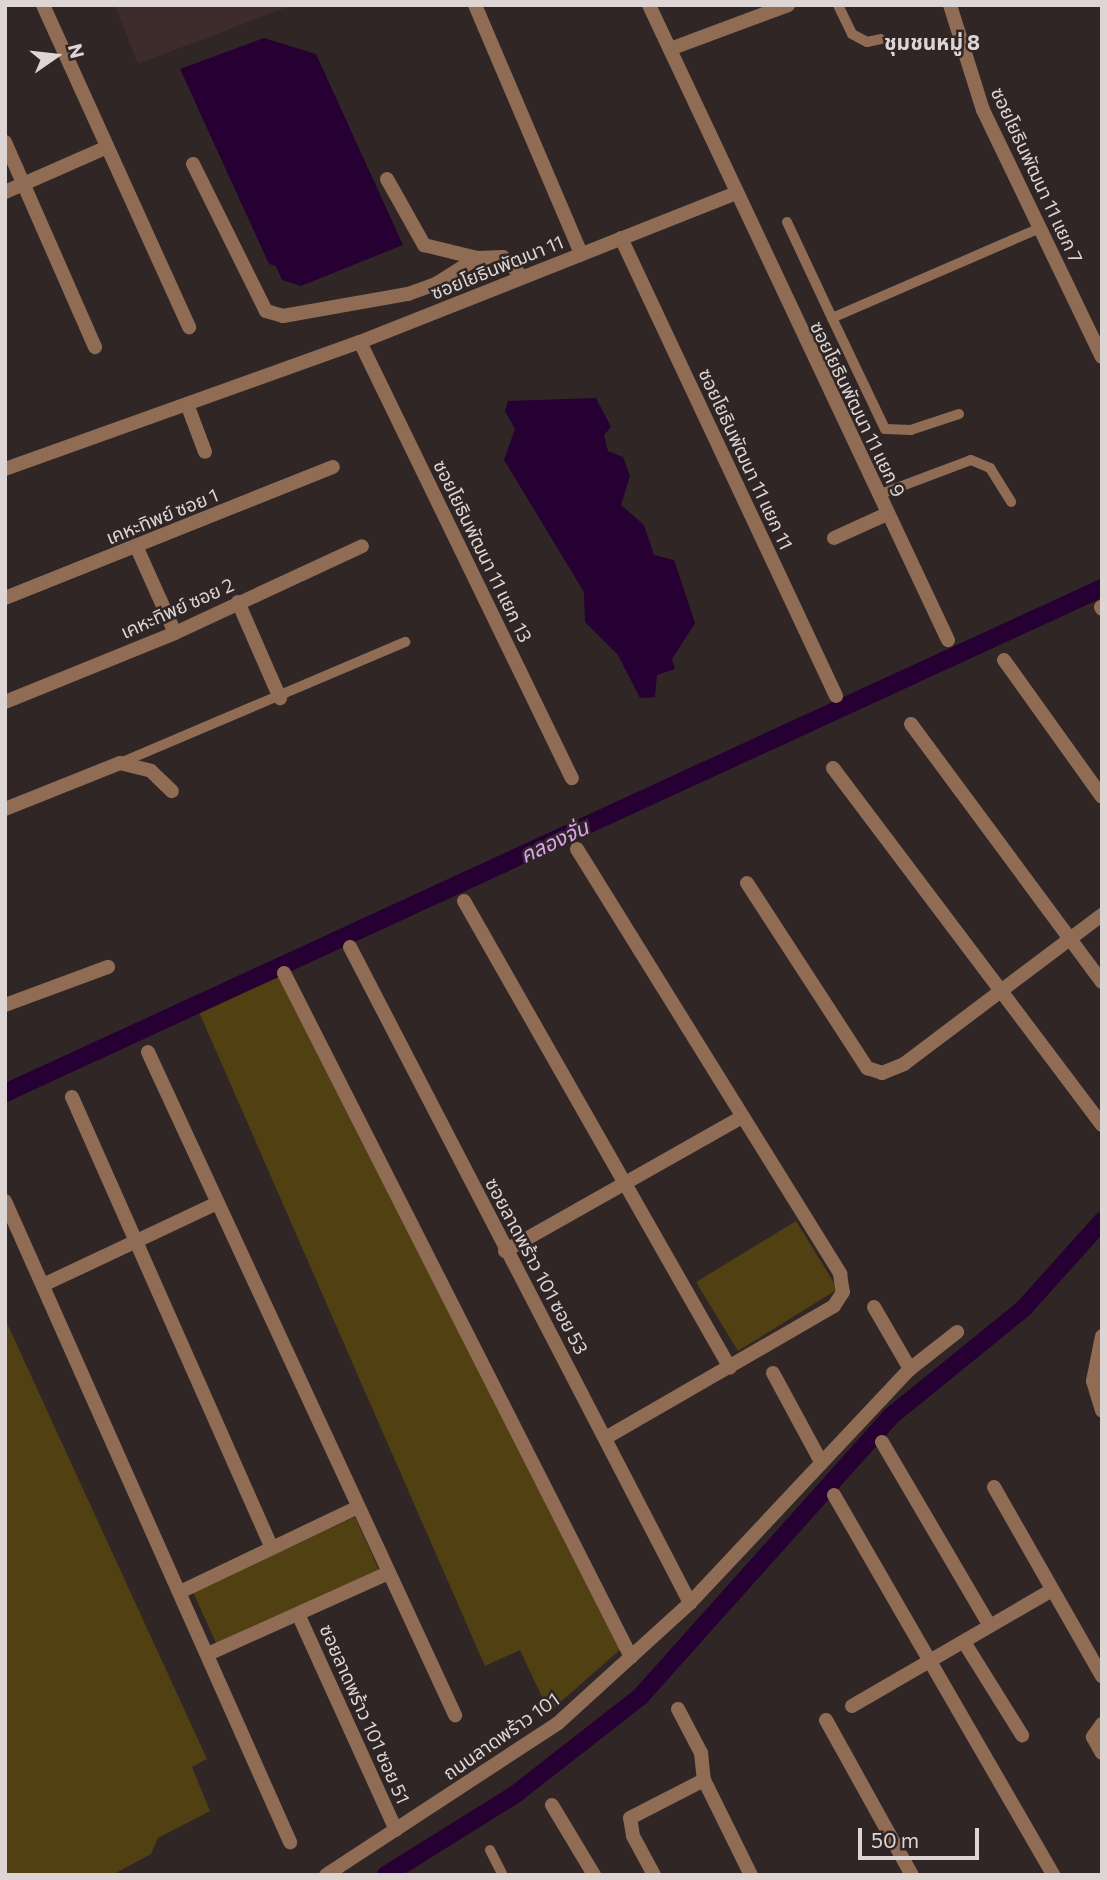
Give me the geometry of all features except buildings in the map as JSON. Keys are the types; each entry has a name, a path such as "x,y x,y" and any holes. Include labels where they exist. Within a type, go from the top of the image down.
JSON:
{"street":[{"path":"43,5 105,148 189,327"},
{"path":"475,5 582,254"},
{"path":"649,5 734,194"},
{"path":"670,49 788,5"},
{"name":"ซอยโยธินพัฒนา 11 แยก 7","path":"950,5 983,110 1102,357"},
{"path":"5,142 95,347"},
{"path":"5,192 105,148"},
{"path":"193,164 266,311 283,316 408,294 436,284 477,258"},
{"path":"387,179 424,245 477,258 510,259 522,277"},
{"name":"ซอยโยธินพัฒนา 11","path":"5,469 360,342 734,194"},
{"name":"ซอยโยธินพัฒนา 11 แยก 9","path":"734,194 948,640"},
{"name":"ซอยโยธินพัฒนา 11 แยก 11","path":"621,238 836,696"},
{"name":"ซอยโยธินพัฒนา 11 แยก 13","path":"360,342 572,778"},
{"path":"187,404 205,452"},
{"name":"เคหะทิพย์ ซอย 1","path":"5,598 137,548 333,467"},
{"path":"834,538 887,514"},
{"name":"เคหะทิพย์ ซอย 2","path":"5,702 175,633 362,546"},
{"path":"137,548 175,633"},
{"path":"238,602 280,698"},
{"path":"1004,660 1102,797"},
{"path":"911,724 1102,982"},
{"path":"5,809 120,763 151,771 172,791"},
{"path":"833,768 1102,1125"},
{"path":"577,849 740,1118 840,1274 843,1292 834,1306 607,1437"},
{"path":"747,883 873,1072 904,1064 1102,915"},
{"path":"464,901 730,1368"},
{"name":"ซอยลาดพร้าว 101 ซอย 53","path":"351,947 505,1251 607,1437 690,1603"},
{"path":"5,1005 108,967"},
{"path":"284,973 631,1657"},
{"path":"148,1052 356,1508 455,1715"},
{"path":"72,1097 272,1548"},
{"path":"505,1251 740,1118"},
{"path":"5,1202 290,1842"},
{"path":"43,1285 217,1203"},
{"path":"874,1307 910,1369"},
{"name":"ถนนลาดพร้าว 101","path":"326,1875 557,1724 690,1603 821,1460 910,1369 957,1332"},
{"path":"1102,1336 1093,1381 1102,1411"},
{"path":"774,1373 821,1460"},
{"path":"881,1442 990,1626"},
{"path":"994,1486 1102,1676"},
{"path":"834,1495 1053,1875"},
{"path":"180,1592 356,1508"},
{"path":"208,1654 388,1573"},
{"path":"852,1706 931,1663 1052,1590"},
{"name":"ซอยลาดพร้าว 101 ซอย 51","path":"298,1614 396,1830"},
{"path":"964,1642 1022,1735"},
{"path":"678,1709 701,1753 704,1780 751,1875"},
{"path":"826,1720 912,1875"},
{"path":"1102,1724 1093,1737 1102,1753"},
{"path":"654,1875 633,1836 630,1818 704,1780"},
{"path":"552,1805 594,1875"}],"lane":[{"path":"838,5 859,40 881,39"},
{"path":"786,222 885,429 911,430 959,414"},
{"path":"832,318 1040,229"},
{"path":"878,495 971,460 990,468 1011,502"},
{"path":"120,763 280,698 405,642"},
{"path":"490,1850 503,1875"}],"shaded area":[{"path":"115,5 293,5 138,64"},
{"path":"264,38 316,54 403,245 301,286 282,280 276,266 269,264 180,69"},
{"path":"596,398 611,427 604,435 608,451 623,457 630,476 621,505 644,525 654,555 674,560 695,623 672,659 675,669 657,675 655,697 640,698 618,655 585,622 584,592 504,460 515,429 505,411 508,401"},
{"path":"281,976 622,1648 549,1712 520,1650 485,1666 199,1012"},
{"path":"796,1221 838,1289 738,1351 696,1282"},
{"path":"5,1319 207,1759 192,1767 210,1811 158,1838 151,1854 112,1875 5,1875"},
{"path":"355,1517 379,1570 217,1645 193,1592"}],"waterway":[{"name":"คลองจั่น","path":"5,1093 1102,588"},
{"path":"386,1875 517,1793 640,1697 890,1417 1024,1308 1102,1221"}],"district":[{"name":"ชุมชนหมู่ 8","path":"932,42"}]}
